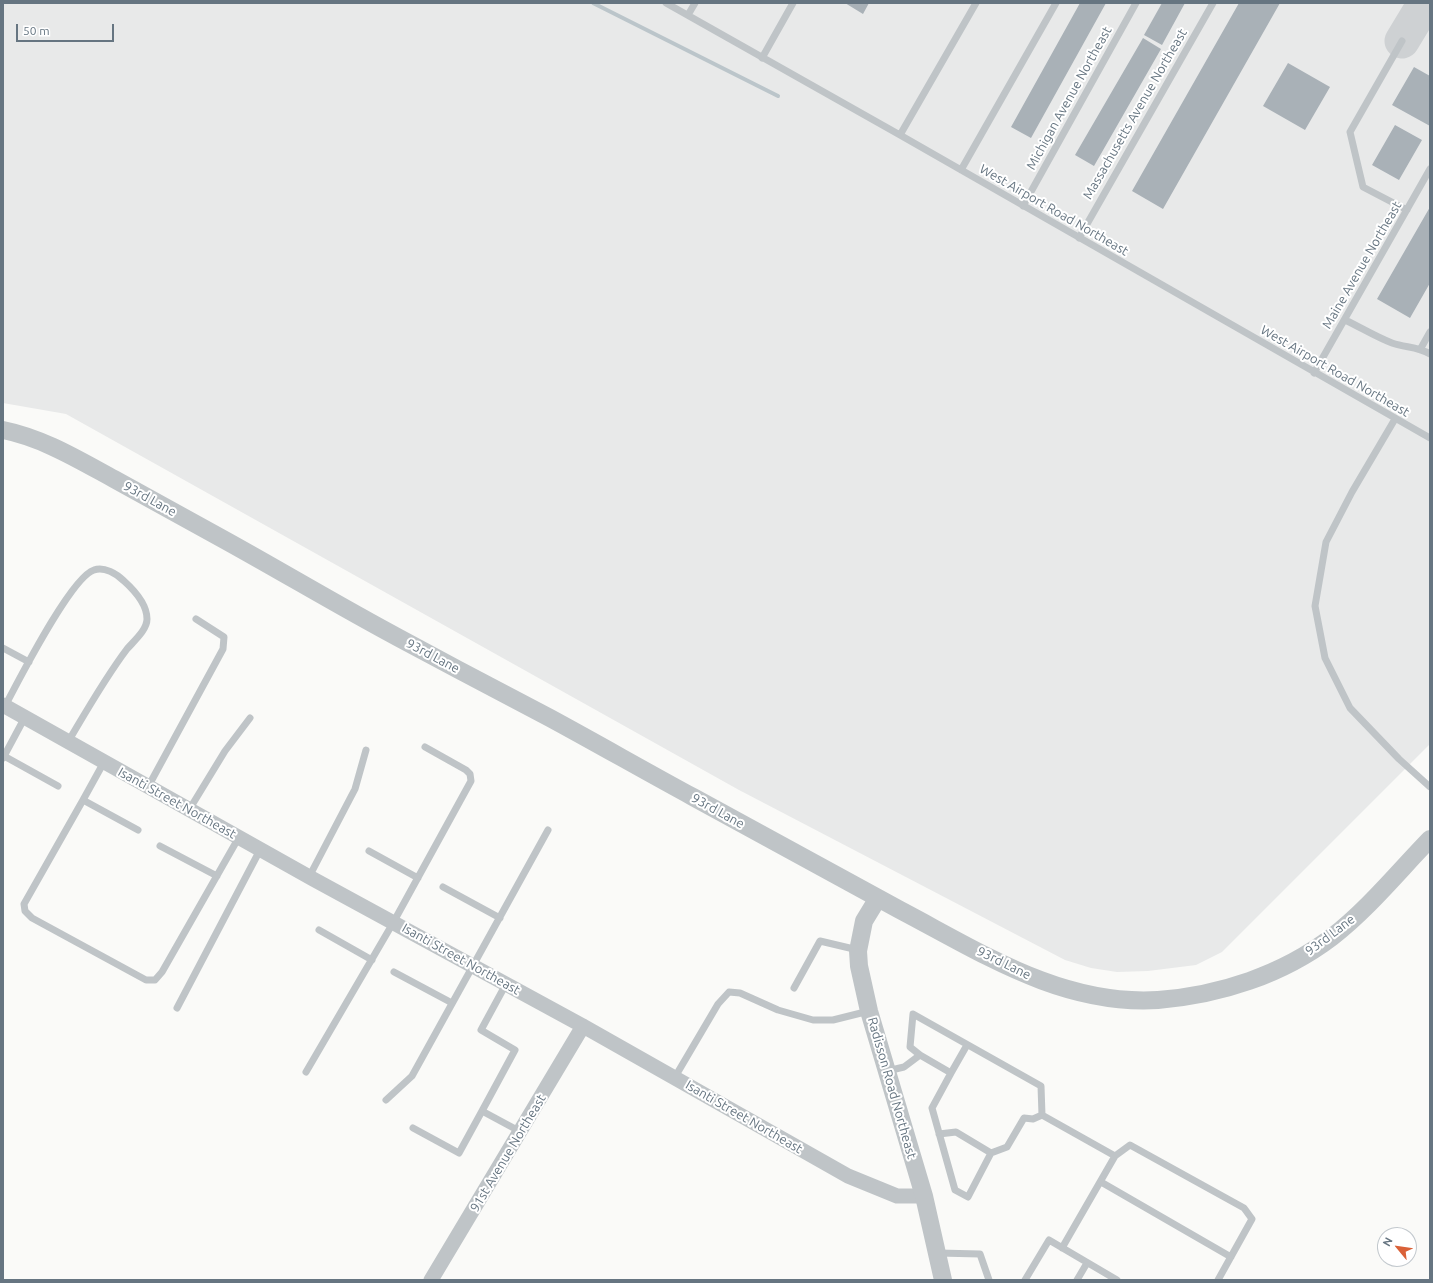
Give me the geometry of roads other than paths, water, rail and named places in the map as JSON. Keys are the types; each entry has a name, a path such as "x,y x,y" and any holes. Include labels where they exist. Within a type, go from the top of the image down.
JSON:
{"street":[{"name":"93rd Lane","path":"3,430 35,439 73,456 398,637 555,721 878,898 1004,965 1058,987 1109,998 1154,1000 1213,992 1262,976 1284,966 1330,938 1357,915 1430,839"},
{"name":"Isanti Street Northeast","path":"4,705 260,850 675,1077 848,1176 897,1196 924,1196"},
{"name":"Radisson Road Northeast","path":"878,898 864,921 858,950 859,966 869,1011 924,1196 943,1280"},
{"name":"91st Avenue Northeast","path":"431,1280 521,1132 583,1026"}],"lane":[{"name":"West Airport Road Northeast","path":"666,3 962,170 1314,373 1430,438"},
{"path":"688,15 695,3"},
{"path":"762,58 793,3"},
{"path":"900,135 976,3"},
{"path":"962,170 1056,3"},
{"name":"Michigan Avenue Northeast","path":"1023,206 1136,3"},
{"name":"Massachusetts Avenue Northeast","path":"1079,238 1213,3"},
{"path":"1402,42 1350,132 1363,186 1407,210"},
{"name":"Maine Avenue Northeast","path":"1314,373 1430,169"},
{"path":"1344,320 1391,343 1407,348 1421,348 1430,354"},
{"path":"1421,348 1430,332"},
{"path":"1395,419 1352,492 1326,542 1315,606 1325,658 1350,708 1399,759 1430,787"},
{"path":"4,705 62,605 87,574 95,569 107,570 122,578 134,589 143,605 147,619 143,629 126,650 97,693 68,742"},
{"path":"148,786 224,649 224,636 196,619"},
{"path":"3,648 29,662"},
{"path":"25,717 4,757 58,786"},
{"path":"190,810 225,751 250,718"},
{"path":"306,1072 372,960 472,781 470,774 466,770 425,747"},
{"path":"309,877 355,790 366,750"},
{"path":"104,762 84,800 24,904 25,911 32,918 146,980 155,980 162,972 239,838"},
{"path":"84,800 138,830"},
{"path":"386,1100 412,1076 548,830"},
{"path":"160,846 217,876"},
{"path":"177,1008 260,850"},
{"path":"369,851 418,878"},
{"path":"443,887 500,918"},
{"path":"319,930 372,960"},
{"path":"794,988 820,941 858,950"},
{"path":"394,972 452,1003"},
{"path":"413,1128 459,1153 515,1050 481,1030 506,984"},
{"path":"675,1077 718,1004 729,992 740,993 778,1010 813,1020 833,1020 869,1011"},
{"path":"951,1073 920,1055 910,1047 912,1014 1041,1086 1042,1114"},
{"path":"967,1045 932,1108 955,1190 968,1197 991,1153 1007,1148 1024,1118 1033,1119 1042,1114"},
{"path":"887,1071 904,1067 920,1055"},
{"path":"482,1111 521,1132"},
{"path":"1042,1114 1115,1156"},
{"path":"940,1134 956,1132 991,1153"},
{"path":"1062,1248 1115,1156 1130,1145 1244,1208 1252,1219 1218,1280"},
{"path":"1101,1182 1231,1257"},
{"path":"1025,1280 1049,1240 1117,1280"},
{"path":"938,1253 980,1254 989,1280"},
{"path":"1077,1280 1087,1262"}],"waterway":[{"path":"593,3 778,96"}]}
